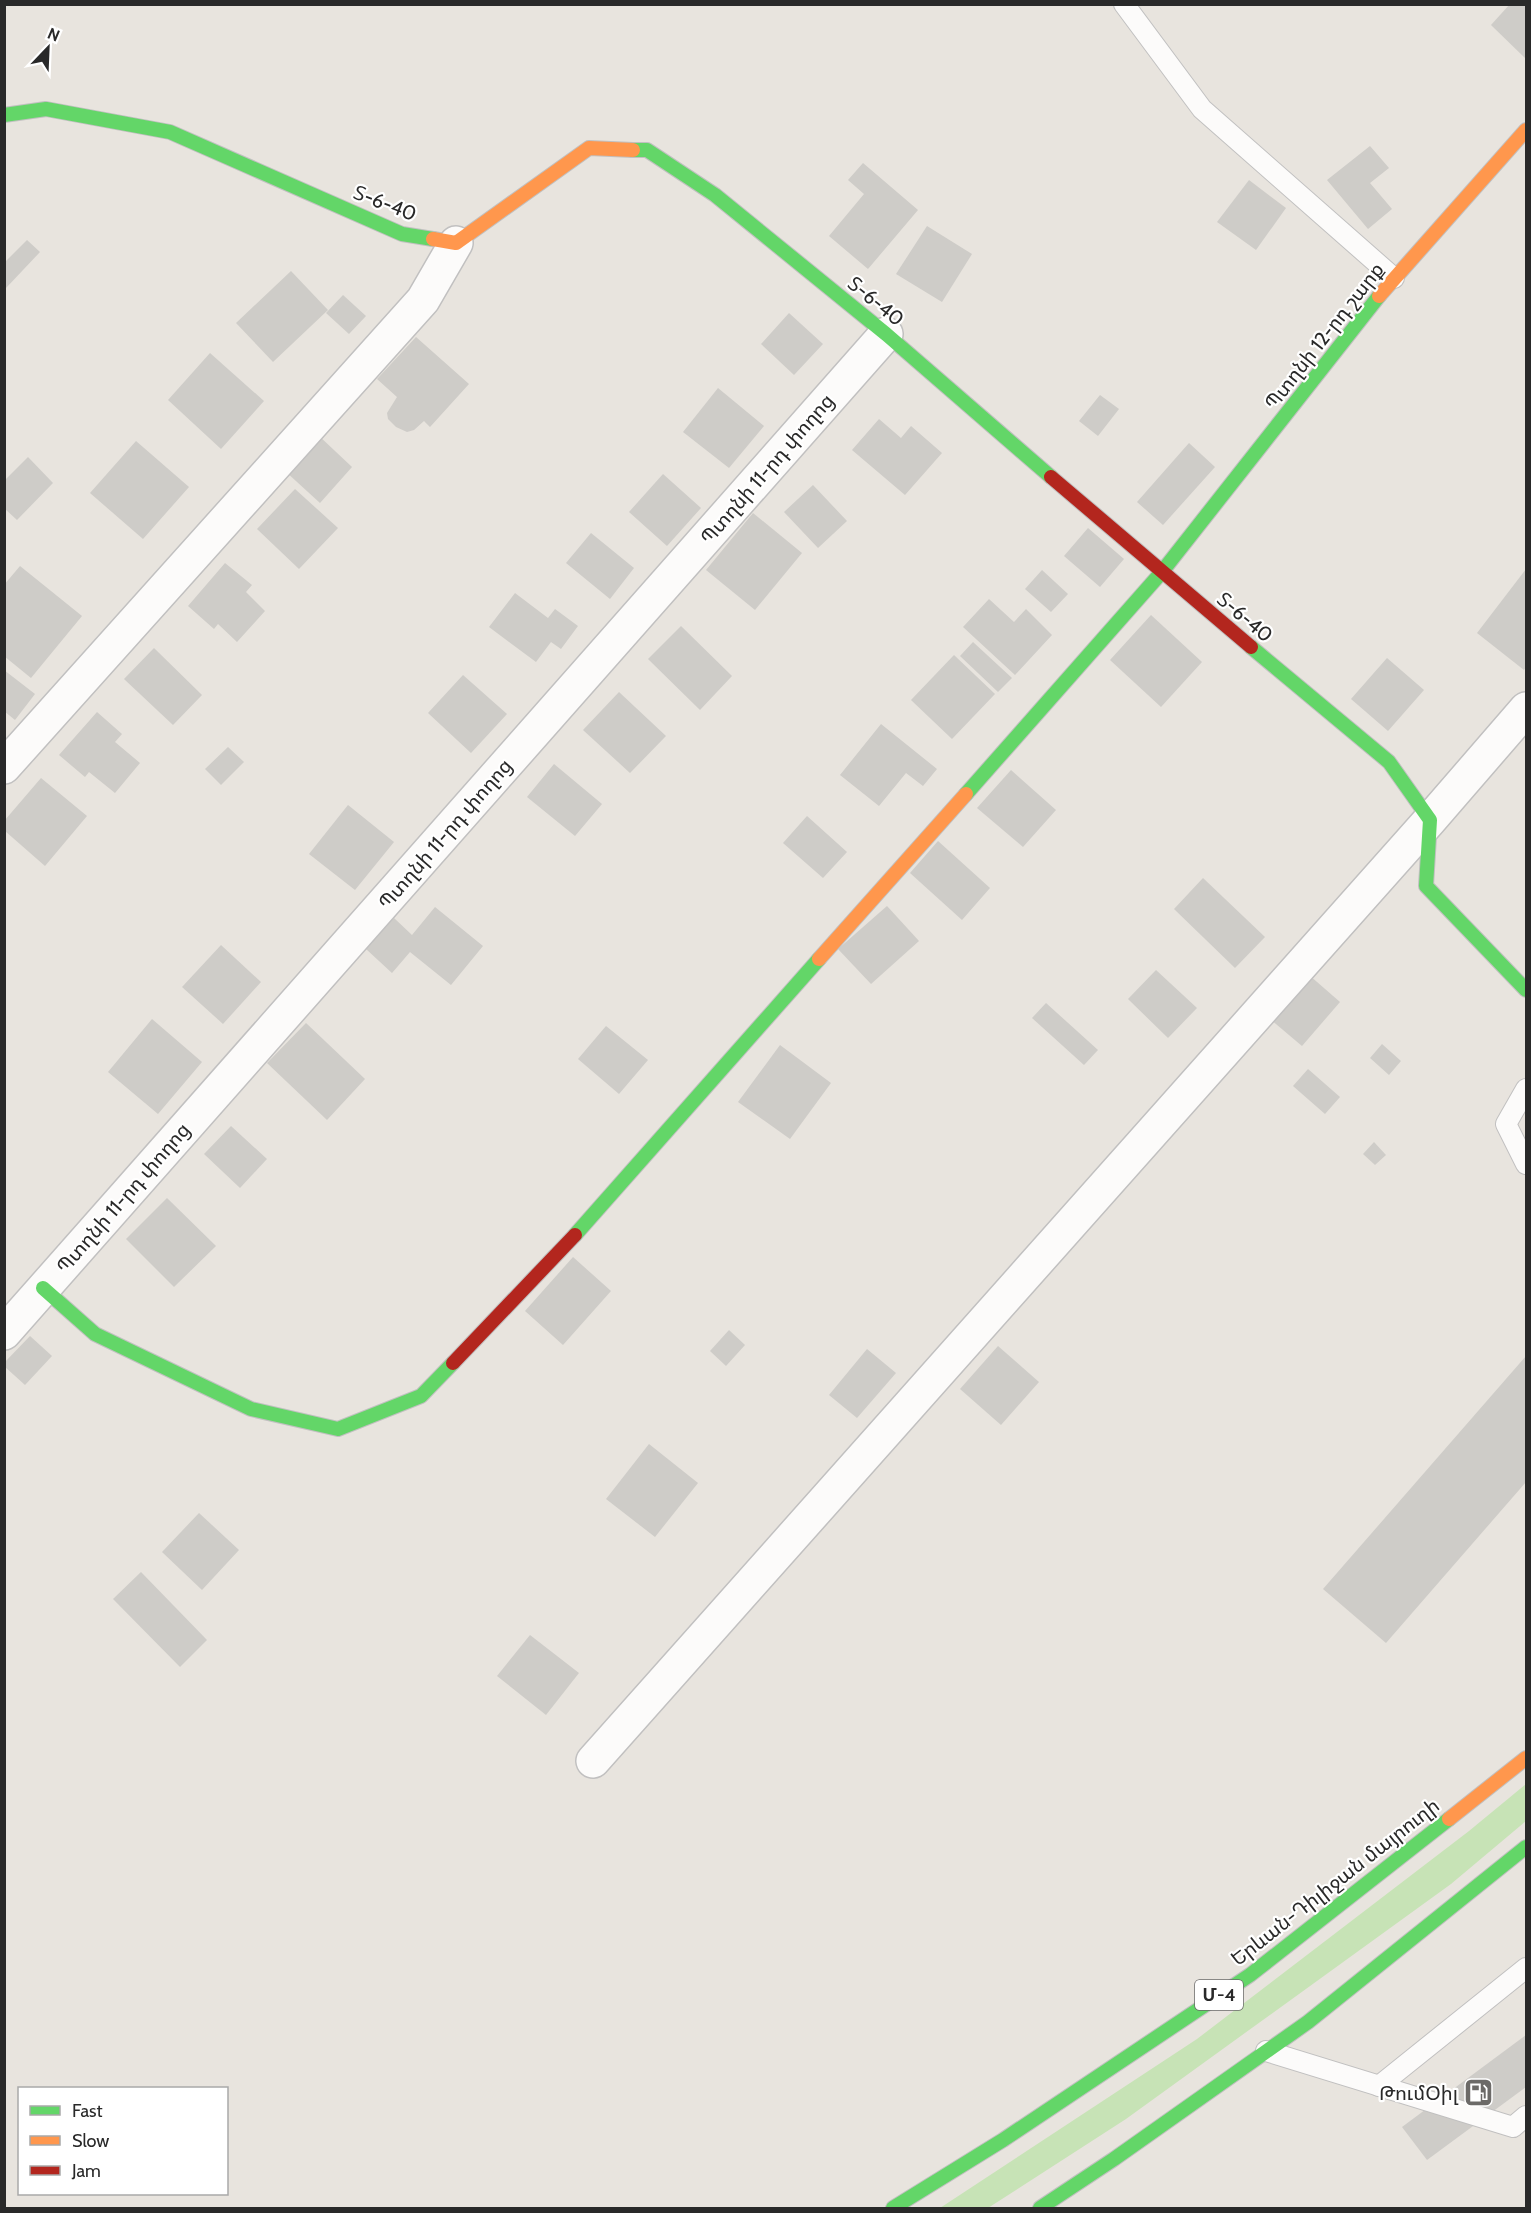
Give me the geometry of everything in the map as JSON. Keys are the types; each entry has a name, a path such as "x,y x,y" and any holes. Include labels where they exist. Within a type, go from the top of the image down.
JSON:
{"main road":[{"name":"Տ-6-40","path":"4,115 46,109 170,132 402,234 456,243 589,148 647,150 715,195 886,334 1161,573 1389,762 1430,820"},
{"name":"Պտղնի 12-րդ շարք","path":"43,1288 95,1334 251,1409 338,1429 421,1396 578,1233 1161,573 1394,278 1527,130"},
{"path":"1430,820 1426,886 1527,990"},
{"name":"Երևան-Դիլիջան մայրուղի","path":"893,2208 1003,2140 1250,1975 1527,1758"},
{"path":"1040,2208 1114,2159 1308,2022 1527,1847"}],"street":[{"path":"4,767 423,300 456,243"},
{"name":"Պտղնի 11-րդ փողոց","path":"4,1333 886,334"},
{"path":"593,1761 1527,709"}],"lane":[{"path":"1124,4 1202,109 1394,278"},
{"path":"1527,1089 1506,1124 1527,1164"},
{"path":"1379,2086 1527,1968"},
{"path":"1266,2051 1513,2127 1527,2116"}],"green space":[{"path":"1526,1784 1526,1821 1451,1884 1126,2119 988,2208 940,2208 1197,2039 1469,1831"}],"building":[{"path":"1510,4 1526,4 1526,59 1491,25"},
{"path":"1370,146 1389,168 1370,183 1392,209 1368,229 1327,180"},
{"path":"863,163 918,210 868,269 829,236 864,194 848,180"},
{"path":"1249,180 1286,208 1256,250 1217,222"},
{"path":"927,226 972,254 942,302 896,274"},
{"path":"27,240 40,252 6,288 4,263"},
{"path":"291,271 328,310 273,362 236,323"},
{"path":"343,295 366,316 349,334 326,313"},
{"path":"789,313 823,344 794,375 761,344"},
{"path":"416,337 469,384 430,427 424,421 414,430 407,432 396,427 388,419 387,413 397,397 377,379"},
{"path":"210,353 264,401 221,449 168,400"},
{"path":"718,388 764,426 729,468 683,432"},
{"path":"1100,395 1119,409 1098,436 1079,421"},
{"path":"879,419 901,438 911,426 942,453 905,495 852,450"},
{"path":"318,435 352,467 320,503 285,471"},
{"path":"136,441 189,487 143,539 90,493"},
{"path":"1189,443 1215,467 1163,525 1137,502"},
{"path":"28,457 53,483 17,520 4,508 4,481"},
{"path":"663,474 701,508 667,546 629,512"},
{"path":"813,485 847,521 818,548 784,512"},
{"path":"295,489 338,528 299,569 257,529"},
{"path":"753,513 802,553 755,610 706,570"},
{"path":"1088,528 1124,559 1100,587 1064,556"},
{"path":"591,533 634,568 610,599 566,563"},
{"path":"225,563 252,585 246,592 265,611 237,642 218,624 214,629 188,606"},
{"path":"20,566 82,616 31,678 4,656 4,585"},
{"path":"1526,569 1526,667 1524,670 1477,633"},
{"path":"1042,570 1068,594 1051,612 1025,589"},
{"path":"515,593 548,618 555,609 578,626 561,649 551,642 536,662 489,627"},
{"path":"989,599 1014,622 1026,609 1052,635 1015,675 963,627"},
{"path":"1151,615 1202,662 1161,707 1110,660"},
{"path":"681,626 732,676 700,710 648,659"},
{"path":"973,642 1012,678 998,692 960,656"},
{"path":"154,648 202,695 173,725 124,679"},
{"path":"954,655 995,694 952,739 911,700"},
{"path":"1387,658 1424,690 1388,731 1351,699"},
{"path":"4,670 35,694 15,720 4,711"},
{"path":"463,675 507,714 471,753 428,713"},
{"path":"619,692 666,736 630,773 583,730"},
{"path":"97,712 122,734 115,742 140,763 115,793 89,772 85,777 59,755"},
{"path":"881,724 937,769 923,786 906,773 879,806 840,775"},
{"path":"228,747 244,762 221,785 205,769"},
{"path":"554,764 602,804 575,836 527,797"},
{"path":"1011,770 1056,810 1023,847 977,808"},
{"path":"41,778 87,816 45,866 5,831 5,820"},
{"path":"348,805 394,842 355,890 309,854"},
{"path":"807,816 847,852 823,878 783,843"},
{"path":"938,841 990,888 962,920 910,873"},
{"path":"1203,878 1265,937 1235,968 1174,909"},
{"path":"887,906 919,941 871,984 838,949"},
{"path":"435,907 483,946 451,985 410,952 392,973 366,949 394,918 412,935"},
{"path":"221,945 261,982 223,1024 182,987"},
{"path":"1156,970 1197,1008 1168,1038 1128,999"},
{"path":"1309,975 1340,1002 1302,1046 1270,1019"},
{"path":"1046,1003 1098,1050 1084,1065 1032,1018"},
{"path":"152,1019 202,1062 158,1114 108,1072"},
{"path":"306,1023 365,1079 327,1120 267,1063"},
{"path":"606,1026 648,1060 619,1094 578,1059"},
{"path":"1382,1044 1401,1061 1389,1075 1370,1058"},
{"path":"780,1045 831,1083 790,1139 738,1102"},
{"path":"1308,1069 1340,1097 1325,1114 1293,1086"},
{"path":"231,1126 267,1159 240,1188 204,1154"},
{"path":"1374,1142 1386,1155 1375,1165 1363,1154"},
{"path":"167,1198 216,1246 174,1287 126,1239"},
{"path":"573,1257 611,1291 563,1345 525,1311"},
{"path":"729,1330 745,1345 726,1366 710,1351"},
{"path":"30,1336 52,1356 25,1385 4,1366 4,1363"},
{"path":"998,1346 1039,1382 1001,1425 960,1389"},
{"path":"867,1349 896,1373 857,1418 829,1395"},
{"path":"1526,1356 1526,1482 1386,1643 1323,1589"},
{"path":"649,1444 698,1483 655,1537 606,1499"},
{"path":"199,1513 239,1550 202,1590 162,1552"},
{"path":"141,1572 207,1640 180,1667 113,1599"},
{"path":"530,1635 579,1673 546,1715 497,1676"},
{"path":"1526,2035 1526,2087 1427,2160 1402,2127"}],"traffic: fast":[{"path":"4,115 46,109 170,132 402,234 433,239"},
{"path":"633,150 647,150 715,195 886,334 1051,477"},
{"path":"966,794 1161,573 1379,296"},
{"path":"1251,647 1389,762 1430,820 1426,886 1526,990"},
{"path":"575,1235 819,959"},
{"path":"43,1288 95,1334 251,1409 338,1429 421,1396 453,1363"},
{"path":"893,2208 1003,2140 1250,1975 1449,1819"},
{"path":"1040,2208 1114,2159 1308,2022 1526,1847"}],"traffic: slow":[{"path":"1379,296 1526,130"},
{"path":"433,239 456,243 589,148 633,150"},
{"path":"819,959 966,794"},
{"path":"1449,1819 1526,1758"}],"traffic: jam":[{"path":"1051,477 1251,647"},
{"path":"453,1363 575,1235"}],"place":[{"name":"ԹումՕիլ","path":"1479,2093"}]}
